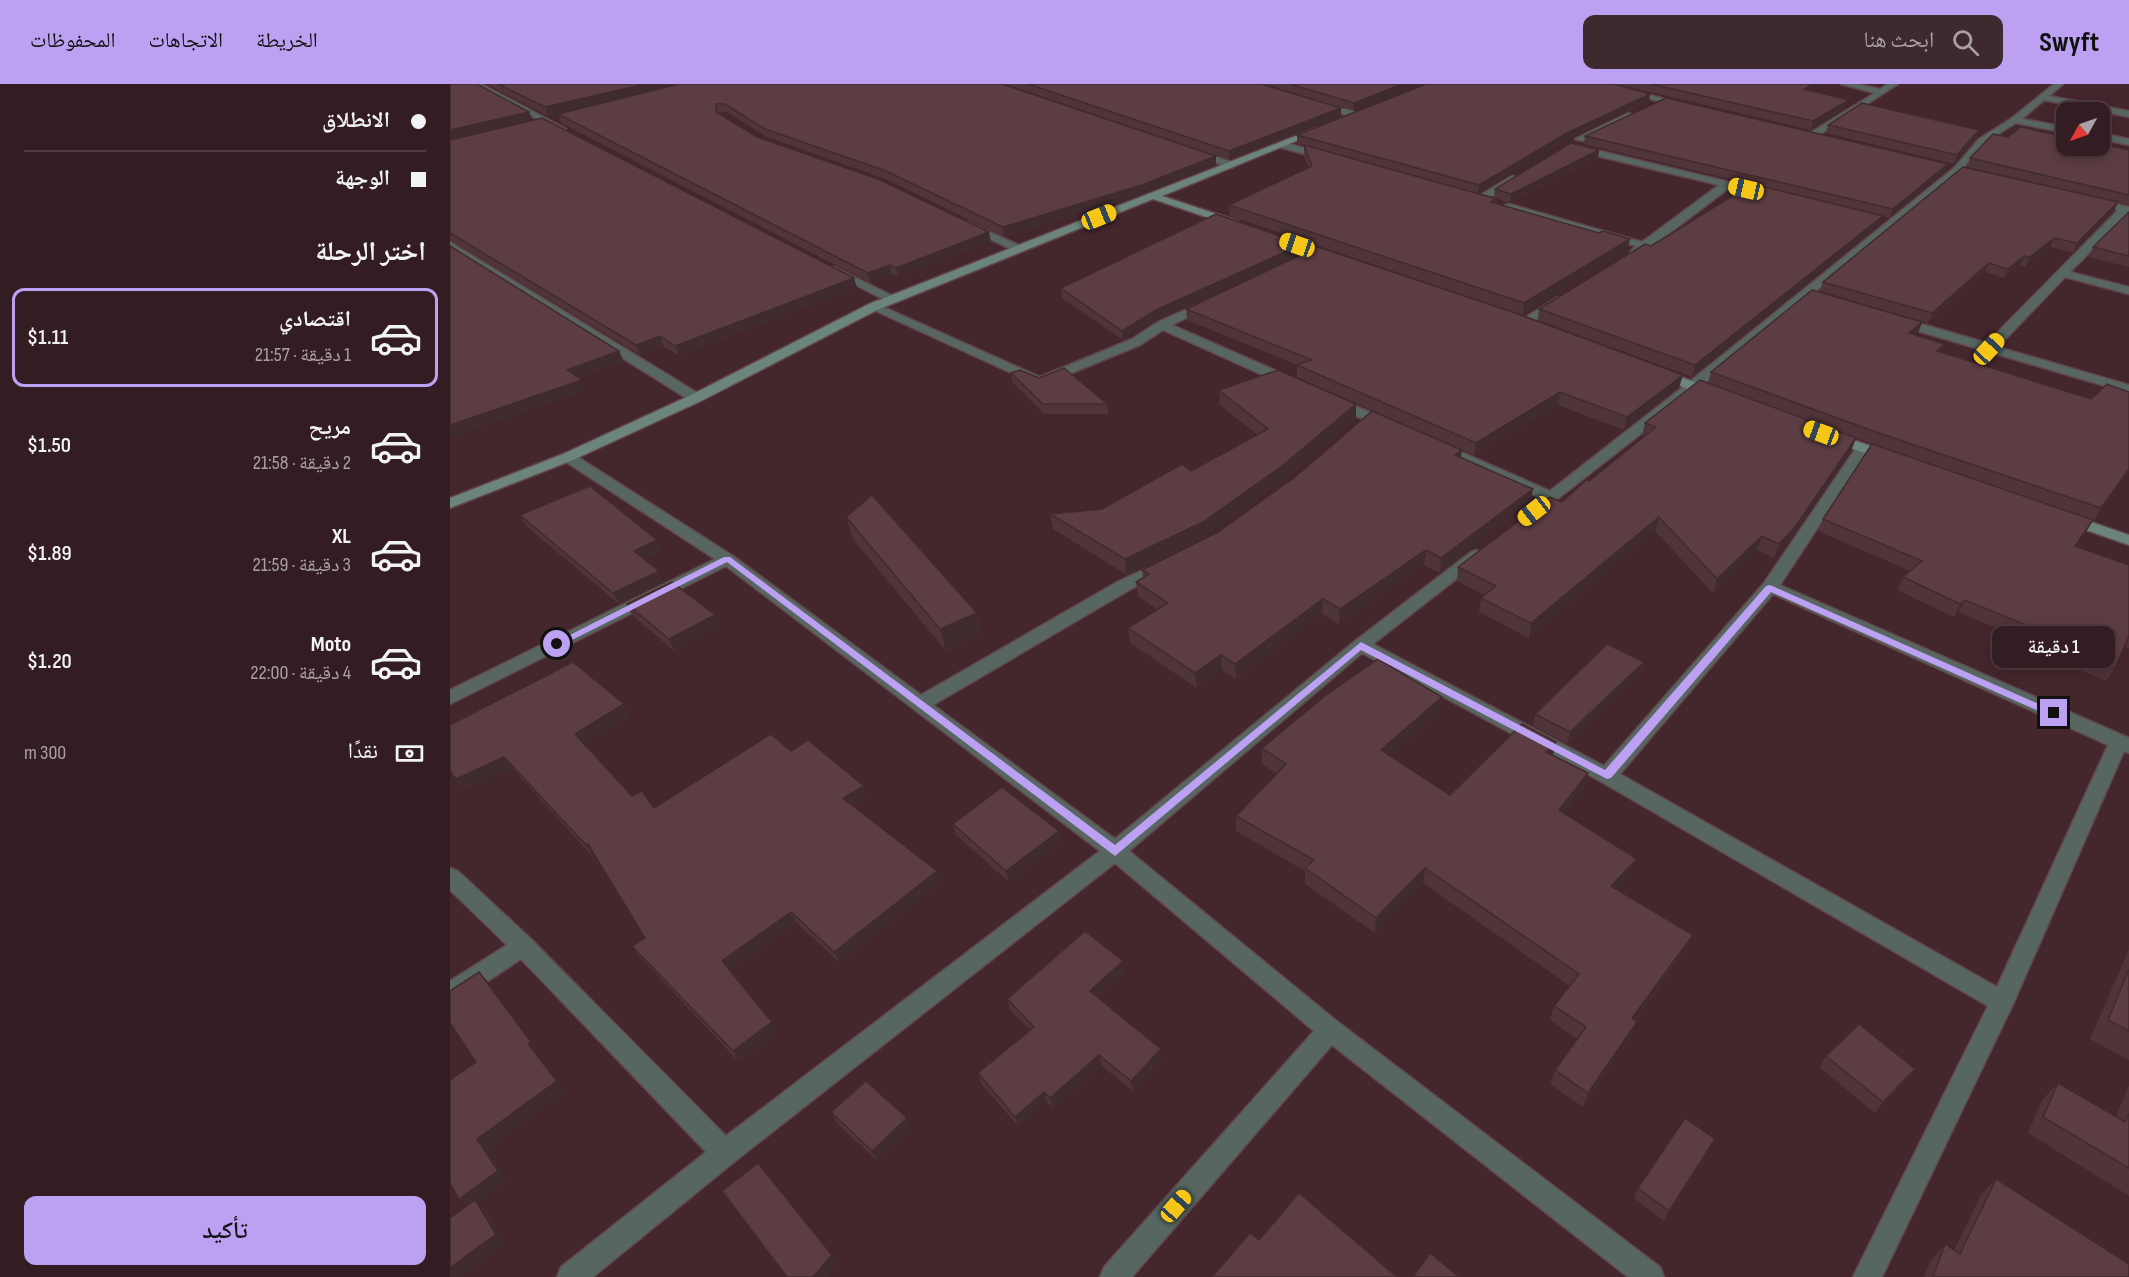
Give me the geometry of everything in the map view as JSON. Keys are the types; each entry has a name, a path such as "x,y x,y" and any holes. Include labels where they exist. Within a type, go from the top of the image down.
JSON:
{"street":[{"path":"475,84 540,122 576,136"},
{"path":"1596,84 1698,108"},
{"path":"1845,84 1883,92"},
{"path":"1813,135 1894,84"},
{"path":"1515,525 1811,294 1885,222 1957,170 1975,146 1989,133 2015,120 2059,84"},
{"path":"2041,97 2129,114"},
{"path":"1663,100 1568,146 1781,197"},
{"path":"450,503 568,457 696,398 891,299 1361,113 1313,103"},
{"path":"540,122 557,117"},
{"path":"2015,120 2056,128"},
{"path":"1802,132 1824,138"},
{"path":"2110,138 2129,142"},
{"path":"1282,145 1338,160"},
{"path":"1188,150 1232,165"},
{"path":"1481,199 1520,176"},
{"path":"1625,258 1646,246 1726,184"},
{"path":"1153,196 1350,263"},
{"path":"1470,196 1492,202"},
{"path":"2080,198 2127,209"},
{"path":"1503,205 1646,246"},
{"path":"1989,349 2061,273 2127,209"},
{"path":"956,219 1018,249"},
{"path":"450,245 696,398"},
{"path":"1297,262 1317,252"},
{"path":"828,267 891,299"},
{"path":"2061,273 2129,291"},
{"path":"1524,322 1565,297"},
{"path":"873,307 1040,382 1136,342 1162,325 1220,298"},
{"path":"1886,317 2129,389"},
{"path":"1162,325 1304,388"},
{"path":"1648,369 1725,398"},
{"path":"1325,398 1364,421 1401,431"},
{"path":"1821,433 1896,460"},
{"path":"1422,440 1551,497"},
{"path":"1607,776 1770,588 1863,448"},
{"path":"568,457 727,559 1115,851 1330,1030 1650,1277"},
{"path":"2051,513 2129,540"},
{"path":"571,1277 725,1153 1115,851 1361,645 1487,546"},
{"path":"920,704 1125,585 1178,558"},
{"path":"450,698 727,559"},
{"path":"1770,588 2124,744 2002,1002 1867,1277"},
{"path":"1361,645 1607,776 2002,1002"},
{"path":"450,877 523,946 725,1153"},
{"path":"450,994 523,946"},
{"path":"1114,1277 1330,1030"}],"building":[{"path":"450,84 477,84 529,112 450,130"},
{"path":"498,84 645,84 545,107"},
{"path":"679,84 1002,84 1216,156 1142,185 1003,227 886,171 765,129 725,104 716,104 716,112 757,137 878,179 989,232 896,268 890,265 868,273 558,114"},
{"path":"1028,84 1261,84 1341,108 1229,151"},
{"path":"1290,84 1402,84 1354,103"},
{"path":"1426,84 1614,84 1650,94 1565,134 1479,185 1297,135"},
{"path":"1651,84 1814,84 1804,89 1849,100 1813,121"},
{"path":"1666,98 1948,164 1893,209 1585,136"},
{"path":"1862,103 1979,130 1957,155 1828,125"},
{"path":"542,118 854,278 675,346 660,336 636,345 450,233 450,140"},
{"path":"2021,127 2056,135 2056,156 2110,156 2110,146 2129,150 2129,195 1970,158 1993,134 2008,137"},
{"path":"1571,143 1599,150 1511,194 1495,189"},
{"path":"1304,145 1497,199 1491,202 1599,233 1603,231 1630,239 1524,303 1229,205 1312,166"},
{"path":"1963,167 2118,202 2077,243 2054,238 2030,257 2024,256 2008,269 1989,263 1932,313 1823,282"},
{"path":"1752,184 1883,216 1695,365 1539,309 1645,244 1651,246"},
{"path":"2129,212 2129,256 2093,247"},
{"path":"1216,214 1303,244 1156,310 1122,331 1061,288"},
{"path":"450,246 619,351 567,370 582,380 450,425"},
{"path":"1318,247 1521,315 1683,375 1627,417 1560,392 1476,443 1297,365 1312,360 1186,309"},
{"path":"1812,290 1922,322 1909,333 1944,344 1937,351 2091,399 2107,384 2129,392 2129,469 2101,508 1873,431 1711,372"},
{"path":"1064,368 1107,404 1043,404 1011,373 1020,370 1039,378"},
{"path":"1278,370 1356,404 1282,466 1203,522 1125,559 1050,514 1102,509 1182,464 1191,471 1268,429 1219,390"},
{"path":"1700,380 1856,438 1795,527 1779,544 1762,536 1717,579 1659,517 1531,623 1481,598 1496,586 1458,567 1550,497 1562,502 1586,480 1589,481 1656,427 1645,423"},
{"path":"1372,411 1462,450 1455,455 1533,489 1441,558 1426,550 1340,609 1323,599 1235,664 1221,655 1195,673 1128,628 1168,603 1136,582 1149,574 1142,570 1218,532 1295,477"},
{"path":"1872,444 2093,520 2075,546 2129,565 2129,636 2115,668 2045,640 2048,634 1965,600 1960,604 1903,577 1922,561 1823,519"},
{"path":"590,486 657,540 634,551 659,571 613,593 520,515"},
{"path":"872,495 977,613 940,629 846,517"},
{"path":"672,582 715,615 669,639 627,604"},
{"path":"1607,644 1644,662 1570,732 1535,714"},
{"path":"1378,659 1442,697 1381,750 1450,795 1522,724 1556,742 1546,752 1588,773 1559,810 1637,859 1611,886 1693,935 1632,1018 1637,1022 1588,1093 1555,1070 1586,1027 1554,1006 1579,974 1425,868 1376,918 1305,868 1314,860 1236,816 1286,764 1262,748 1325,696"},
{"path":"573,662 624,704 575,734 632,796 642,791 654,808 771,734 791,751 808,740 864,786 843,798 937,871 834,952 791,912 722,961 772,1022 733,1051 632,946 645,938 588,844 586,845 504,757 456,779 450,771 450,725"},
{"path":"1002,787 1059,831 1006,871 953,824"},
{"path":"1085,931 1123,961 1090,991 1161,1049 1131,1081 1099,1055 1050,1098 1044,1092 1015,1117 978,1073 1034,1027 1007,999"},
{"path":"2129,969 2129,1031 2108,1020"},
{"path":"479,972 531,1042 528,1044 557,1081 477,1139 498,1171 459,1199 450,1183 450,1080 476,1062 450,1023 450,991"},
{"path":"1859,1024 1915,1069 1883,1102 1826,1056"},
{"path":"866,1081 907,1118 872,1151 831,1112"},
{"path":"2058,1083 2125,1122 2129,1113 2129,1168 2043,1117"},
{"path":"1685,1118 1715,1139 1669,1211 1638,1188"},
{"path":"758,1163 832,1255 813,1277 787,1277 722,1191"},
{"path":"1996,1179 2129,1264 2129,1277 1933,1277 1945,1244 1960,1254"},
{"path":"1299,1193 1397,1277 1212,1277 1250,1233 1259,1240"},
{"path":"475,1200 496,1234 450,1268 450,1218"},
{"path":"1430,1253 1459,1277 1413,1277"}],"route":[{"path":"557,644 727,559 1115,851 1361,645 1607,776 1770,588 2054,713"}]}
